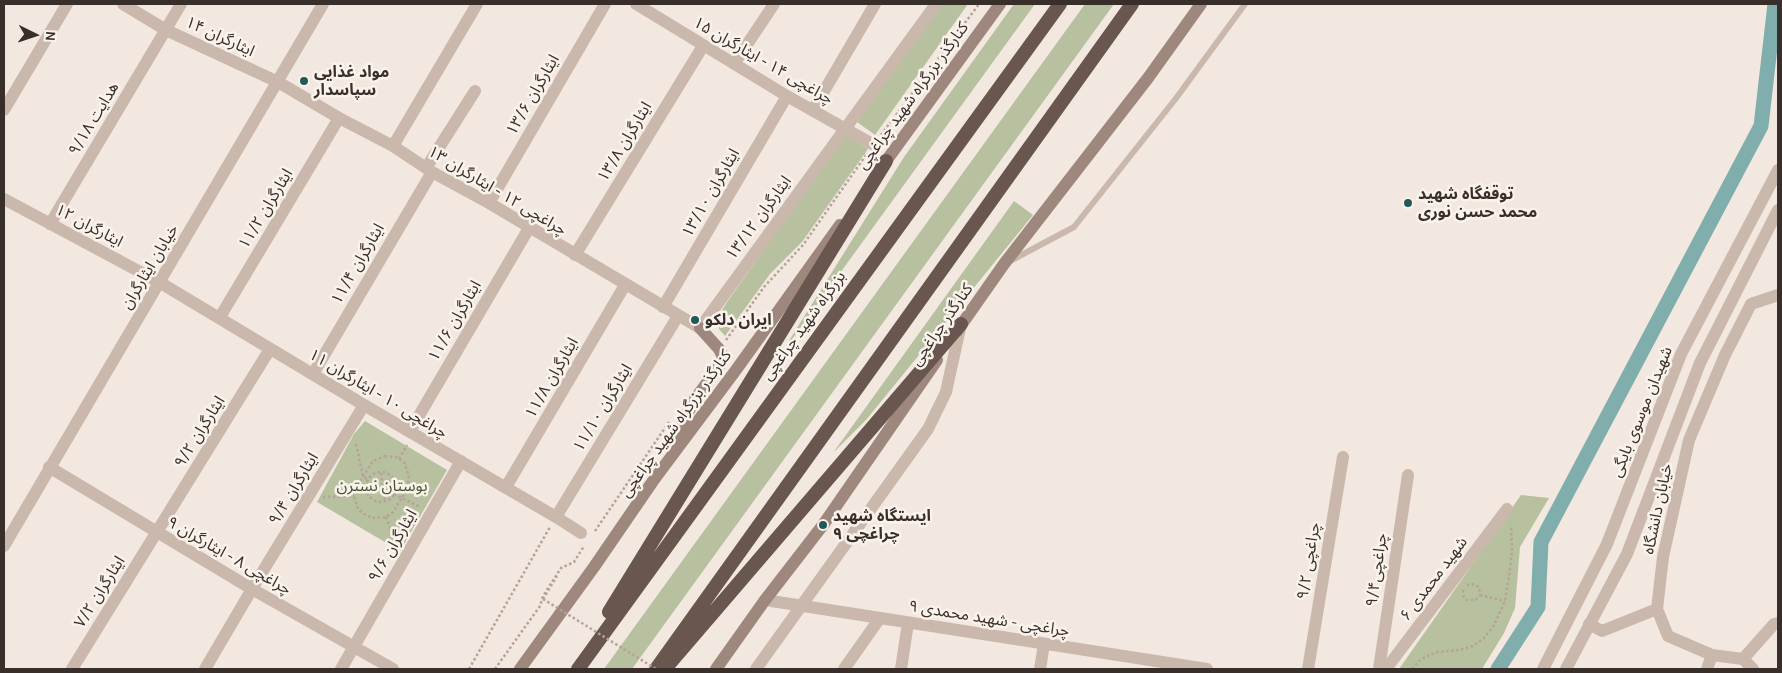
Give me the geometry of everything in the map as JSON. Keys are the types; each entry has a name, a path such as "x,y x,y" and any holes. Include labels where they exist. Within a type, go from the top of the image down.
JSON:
{"highway":[{"name":"بزرگراه شهید چراغچی","path":"578,669 1060,4"},
{"path":"656,669 1132,4"},
{"path":"574,669 886,161"},
{"path":"665,669 961,324"}],"main road":[{"name":"کنارگذر بزرگراه شهید چراغچی","path":"520,669 676,450 736,370 1000,4"},
{"name":"کنارگذر چراغچی","path":"716,669 765,600 823,525 1004,264 1148,78 1201,4"},
{"path":"676,450 684,420 694,400 720,365 723,357 719,349 700,328"}],"street":[{"path":"4,110 68,4"},
{"name":"ایثارگران ۱۴","path":"123,4 166,30 278,82"},
{"name":"هدایت ۹/۱۸","path":"50,224 181,4"},
{"name":"خیابان ایثارگران","path":"4,546 323,4"},
{"path":"393,146 477,4"},
{"name":"ایثارگران ۱۳/۶","path":"489,204 605,4"},
{"name":"چراغچی ۱۴ - ایثارگران ۱۵","path":"636,4 656,9 702,46 874,145"},
{"path":"734,64 774,4"},
{"path":"813,110 875,4"},
{"name":"ایثارگران ۱۳/۱۲","path":"700,328 936,4"},
{"name":"ایثارگران ۱۳/۸","path":"575,255 702,46"},
{"name":"چراغچی ۱۲ - ایثارگران ۱۳","path":"278,82 339,118 393,146 429,170 700,328"},
{"name":"ایثارگران ۱۱/۴","path":"313,374 475,91"},
{"name":"ایثارگران ۱۳/۱۰","path":"663,306 787,96"},
{"name":"ایثارگران ۱۱/۲","path":"220,317 339,118"},
{"name":"شهیدان موسوی بایگی","path":"1543,669 1607,544 1681,354 1778,170"},
{"name":"ایثارگران ۱۲","path":"4,199 159,282"},
{"path":"1566,669 1627,554 1700,363 1778,210"},
{"name":"ایثارگران ۱۱/۶","path":"410,431 529,228"},
{"name":"چراغچی ۱۰ - ایثارگران ۱۱","path":"159,282 556,517 585,539"},
{"name":"ایثارگران ۱۱/۸","path":"506,487 625,285"},
{"name":"خیابان دانشگاه","path":"1743,660 1712,655 1668,636 1657,609 1663,557 1689,440 1725,354 1751,304 1778,295"},
{"name":"ایثارگران ۱۱/۱۰","path":"556,517 678,316"},
{"path":"756,669 928,429 946,392 961,324"},
{"name":"ایثارگران ۹/۲","path":"156,533 270,349"},
{"name":"ایثارگران ۹/۴","path":"205,669 364,405"},
{"name":"۹/۲ چراغچی","path":"1308,669 1342,457"},
{"name":"ایثارگران ۹/۶","path":"341,669 461,461"},
{"name":"چراغچی ۸ - ایثارگران ۹","path":"50,467 156,533 393,669"},
{"name":"۹/۴چراغچی","path":"1379,669 1408,475"},
{"name":"شهید محمدی ۶","path":"1386,669 1508,509"},
{"name":"ایثارگران ۷/۲","path":"72,669 156,533"},
{"name":"۹ چراغچی - شهید محمدی","path":"765,600 1044,644 1160,666 1208,669"},
{"path":"1589,624 1602,631 1657,609"},
{"path":"844,669 880,618"},
{"path":"901,669 908,623"},
{"path":"1753,669 1743,660 1776,624"},
{"path":"1040,669 1044,644"},
{"path":"1707,669 1712,655"}],"lane":[{"path":"1004,264 1074,227 1177,96 1245,4"}],"path":[{"path":"719,349 764,287 803,245 874,145 980,4"},
{"path":"495,669 540,606 543,596 561,568 574,562 585,539 674,415"},
{"path":"356,443 363,476 368,480"},
{"path":"396,457 404,462 408,484 402,498 386,517 372,518 364,514 358,509 354,496 357,484 373,460 396,457"},
{"path":"381,472 385,502"},
{"path":"381,472 391,475 396,485 391,499 385,502 372,498 367,489 368,480 372,475 381,472"},
{"path":"367,489 396,485"},
{"path":"394,494 431,513"},
{"path":"307,498 354,496"},
{"path":"1412,669 1420,660 1429,655 1473,646 1484,638 1493,627 1505,601 1512,550 1512,534 1508,509"},
{"path":"386,517 404,560"},
{"path":"469,669 556,517"},
{"path":"561,568 543,599 656,669"},
{"path":"1468,584 1476,585 1479,587 1480,595 1475,600 1467,600 1463,590 1468,584"},
{"path":"1480,595 1505,601"}],"green space":[{"path":"941,4 968,4 875,135 857,122"},
{"path":"1014,4 1035,4 777,360 904,157"},
{"path":"1085,4 1114,4 632,669 604,669"},
{"path":"846,134 868,149 802,242 770,274 725,336 719,329 718,317"},
{"path":"1014,201 1033,215 866,420 833,453"},
{"name":"بوستان نسترن","path":"365,421 447,470 400,551 317,502 354,434"},
{"path":"1521,495 1549,498 1520,547 1515,608 1504,633 1482,669 1399,669"}],"waterway":[{"path":"1498,669 1538,607 1541,542 1761,126 1775,4"}],"place":[{"name":"مواد غذایی سپاسدار","path":"304,81"},
{"name":"توقفگاه شهید محمد حسن نوری","path":"1408,203"},
{"name":"ایران دلکو","path":"695,320"},
{"name":"ایستگاه شهید چراغچی ۹","path":"823,525"}]}
